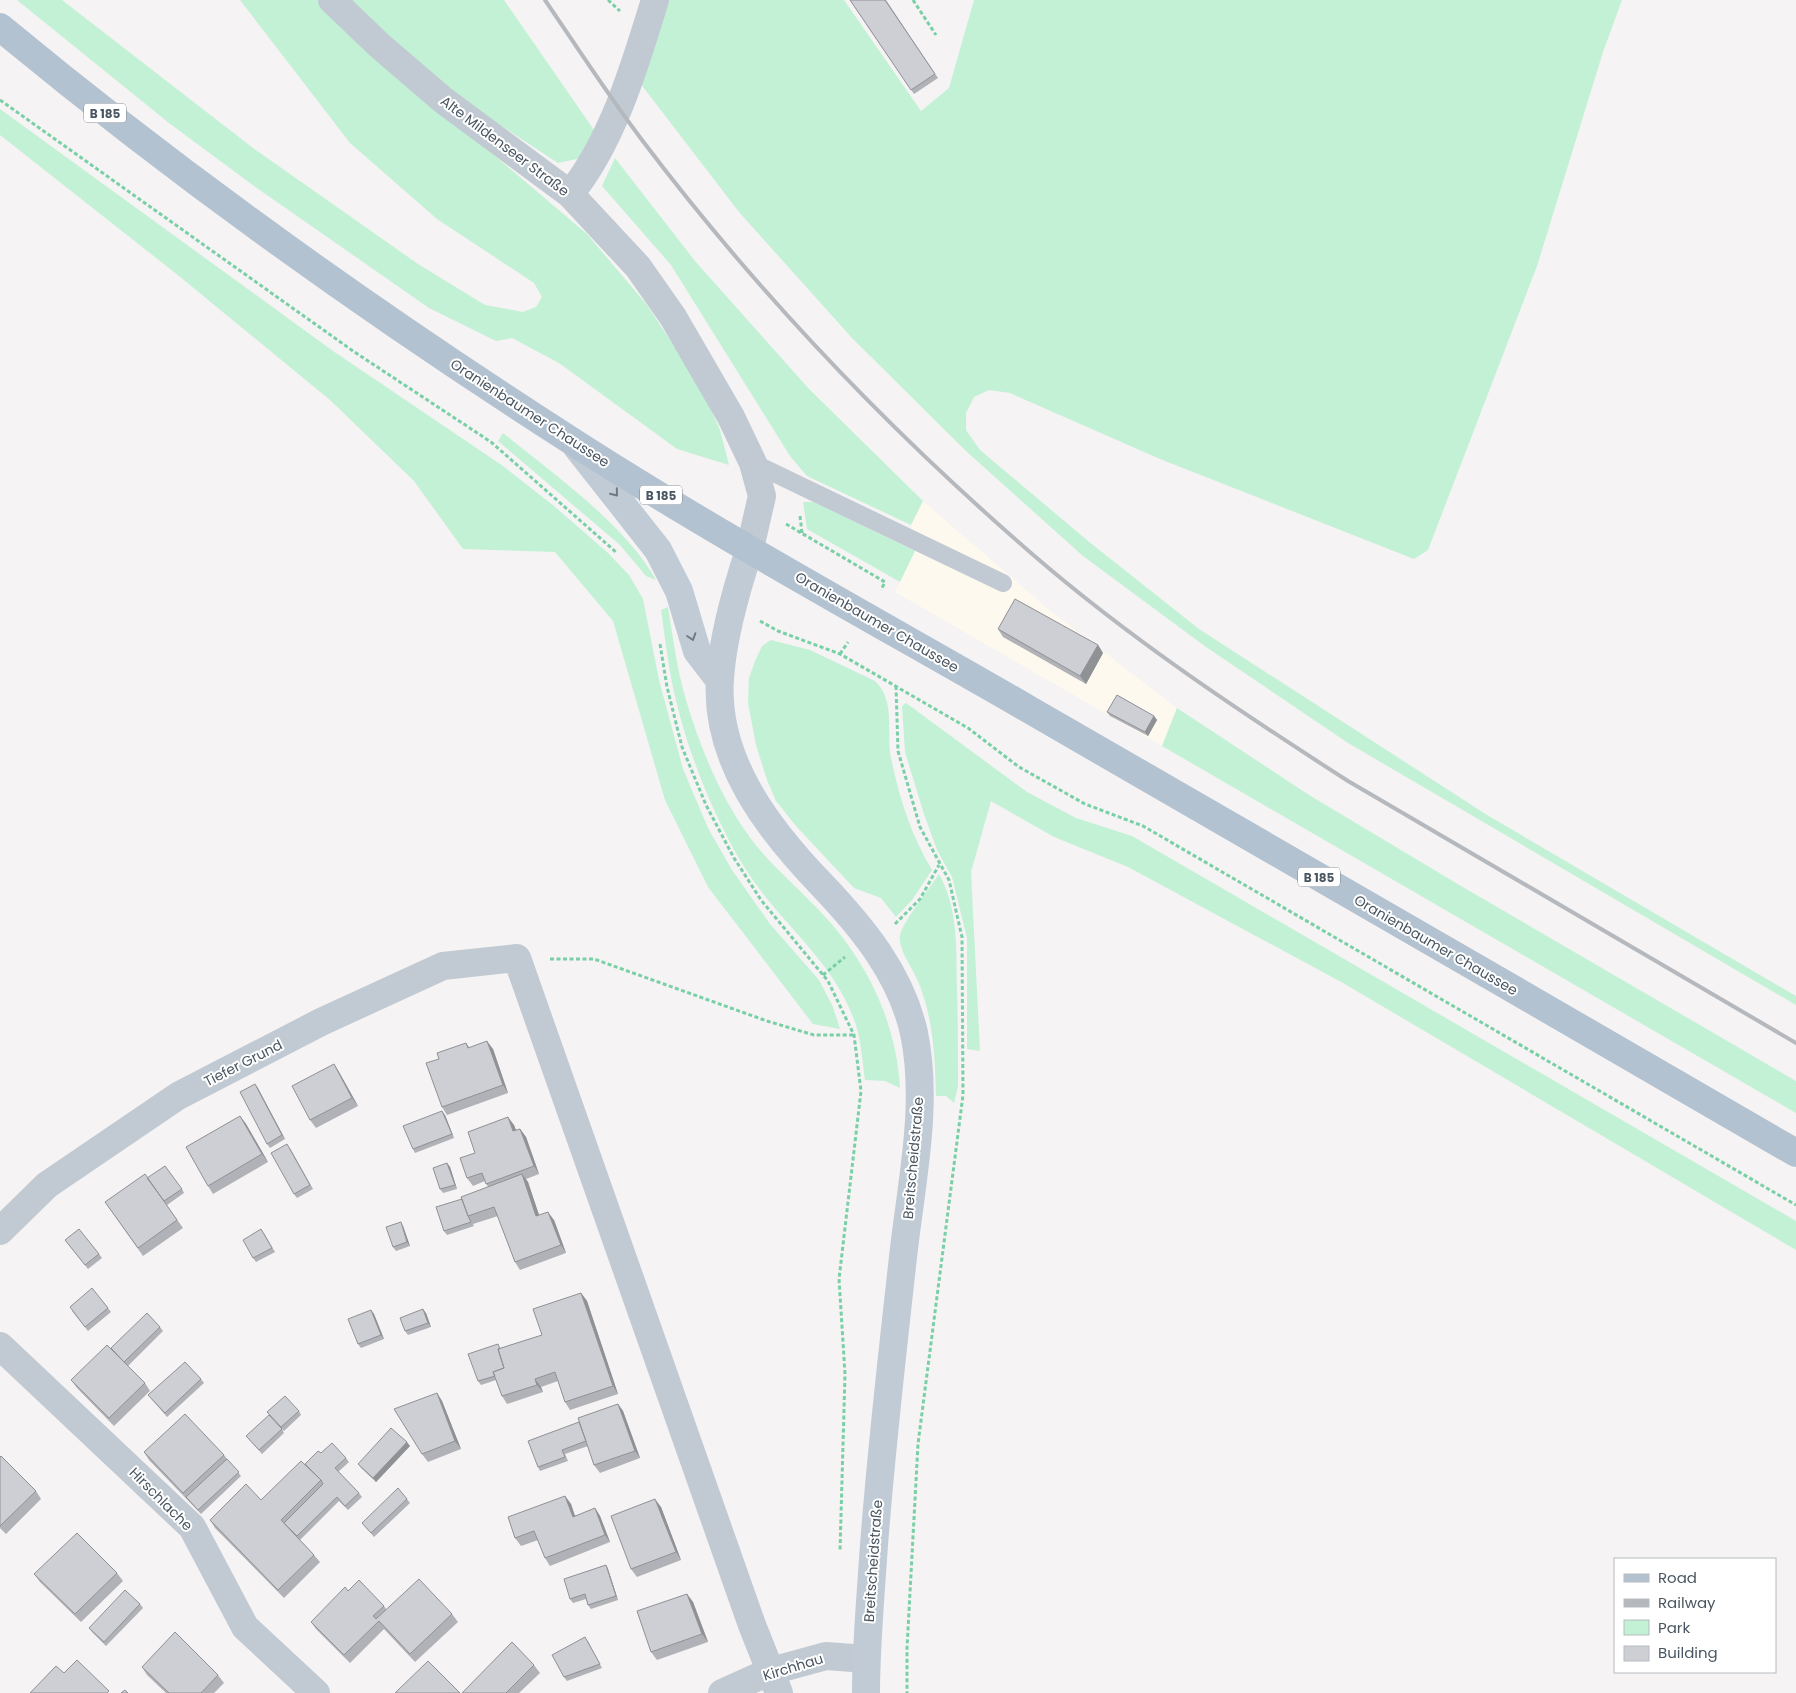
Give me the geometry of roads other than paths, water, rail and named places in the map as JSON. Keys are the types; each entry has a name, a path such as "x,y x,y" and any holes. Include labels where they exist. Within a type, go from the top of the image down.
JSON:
{"main road":[{"name":"Oranienbaumer Chaussee","path":"0,27 102,111 212,196 406,332 573,442 750,548 1796,1153"}],"street":[{"name":"Alte Mildenseer Straße","path":"332,0 379,46 443,100 570,194 638,266 673,317 732,417 753,464 762,496 750,548"},
{"path":"570,194 591,166 610,127 655,0"},
{"path":"573,442 658,550 679,590 697,651 720,681"},
{"name":"Breitscheidstraße","path":"750,548 734,606 720,681 722,715 728,739 745,785 759,811 782,843 850,915 886,966 902,997 913,1030 919,1063 919,1100 876,1510 866,1660 866,1693"},
{"name":"Tiefer Grund","path":"0,1231 47,1186 178,1096 322,1022 443,966 517,958 748,1615 775,1682"},
{"name":"Hirschlache","path":"0,1346 192,1527 244,1627 316,1693"},
{"name":"Kirchhau","path":"722,1693 775,1682 826,1656 866,1660"}],"lane":[{"path":"753,464 1003,583"}],"railway":[{"path":"545,0 642,140 731,251 777,304 875,408 978,506 1068,584 1185,673 1348,781 1796,1043"}]}
